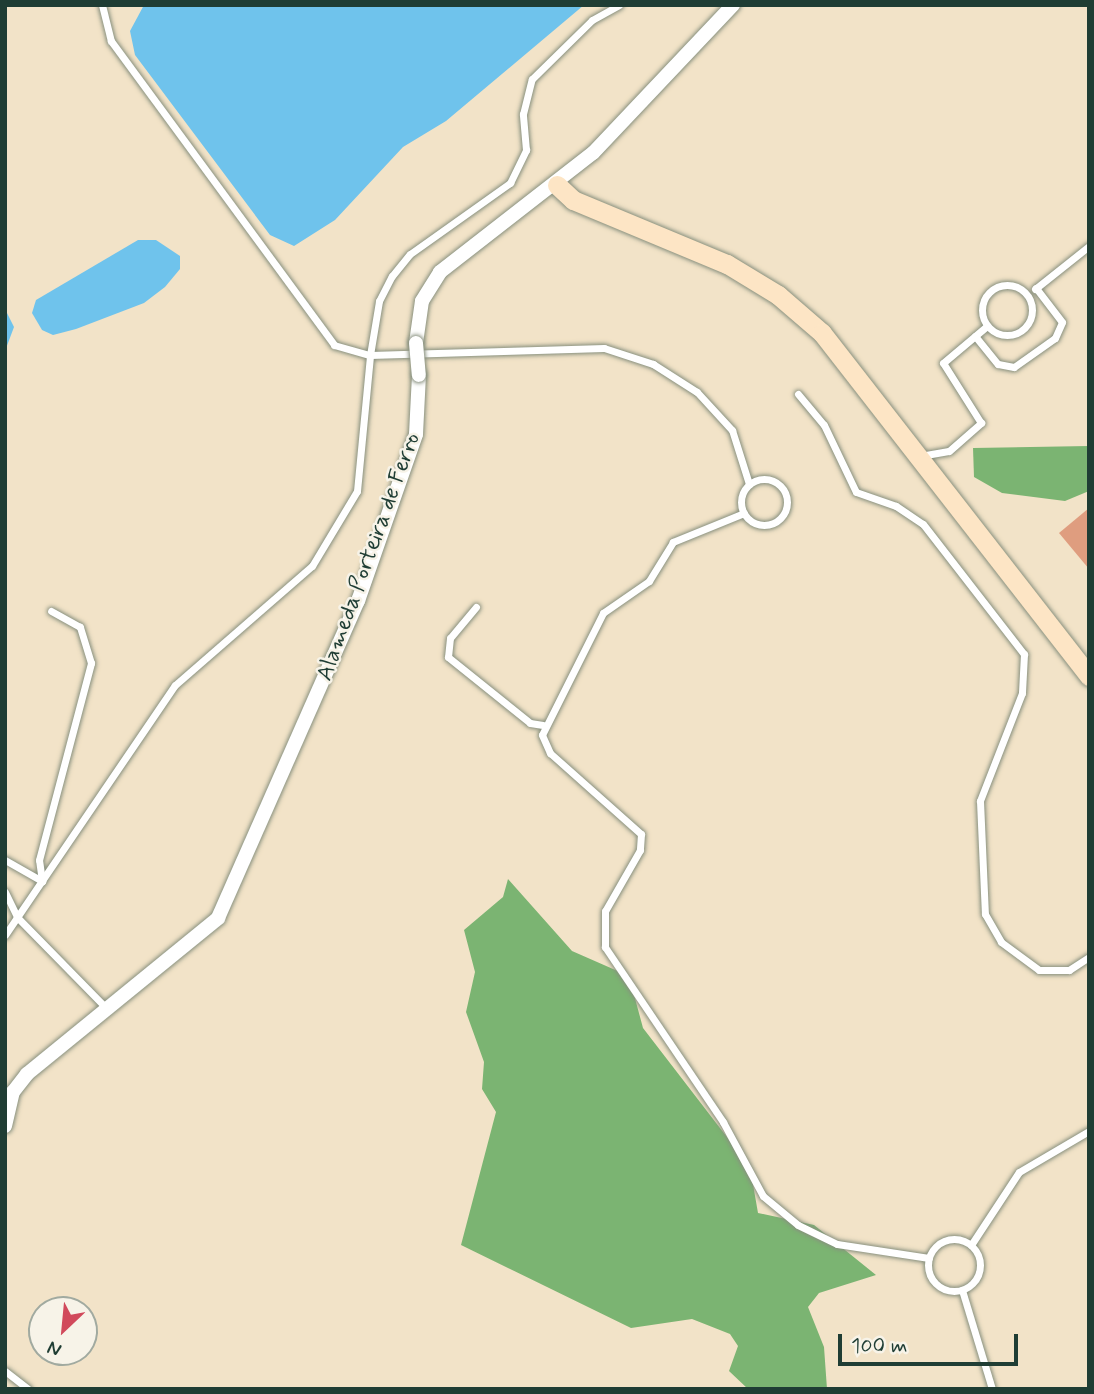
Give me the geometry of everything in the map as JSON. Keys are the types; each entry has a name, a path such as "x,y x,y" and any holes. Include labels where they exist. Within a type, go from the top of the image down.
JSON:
{"street":[{"name":"Alameda Porteira de Ferro","path":"5,1126 13,1092 27,1074 204,933 234,888 358,601 408,462 419,375 416,343 422,300 440,272 557,185 733,5"},
{"path":"557,185 573,200 727,264 778,295 822,333 1089,676"}],"lane":[{"path":"102,5 111,41 250,225 321,332 351,353 370,355 604,348 653,364 697,392 732,430 749,484 741,501 744,513 766,525 783,516 787,504 775,481 749,484"},
{"path":"5,934 175,685 312,566 357,491 370,355 379,301 392,276 410,254 510,183 521,168 532,79 592,20 619,5"},
{"path":"1027,295 1089,246"},
{"path":"1009,285 1027,295 1032,315 1020,332 1006,335 987,326 982,305 989,292 1009,285"},
{"path":"975,335 998,364 1014,367 1055,338 1062,322 1036,288"},
{"path":"919,456 949,451 981,424 943,363 987,326"},
{"path":"798,394 824,425 856,492 896,506 923,524 1024,654 1022,693 980,801 985,914 1001,942 1039,970 1069,970 1089,957"},
{"path":"744,513 673,542 649,581 603,613 543,726 550,754 641,834 640,850 605,911 605,947 723,1122 763,1196 798,1225 837,1244 929,1258"},
{"path":"476,607 450,638 448,657 530,723 543,726"},
{"path":"41,881 39,860 91,663 80,627 51,611"},
{"path":"5,860 41,881"},
{"path":"5,892 17,917 108,1009"},
{"path":"971,1245 1019,1172 1089,1131"},
{"path":"929,1258 946,1240 971,1245"},
{"path":"962,1290 980,1270 971,1245"},
{"path":"929,1258 936,1284 962,1290"},
{"path":"962,1290 992,1389"},
{"path":"5,1371 28,1389"}],"green space":[{"path":"1089,446 1089,491 1065,501 1002,493 974,477 973,448"},
{"path":"508,879 572,951 629,976 643,1028 750,1167 758,1213 814,1225 876,1275 819,1293 808,1307 824,1347 827,1389 748,1389 729,1371 738,1346 730,1334 692,1319 631,1328 461,1245 496,1112 482,1089 484,1062 466,1012 475,972 464,930 503,897"}],"water":[{"path":"144,5 584,5 446,121 403,147 335,220 294,246 270,235 135,55 130,31"},
{"path":"138,240 156,240 180,256 180,269 165,287 144,303 76,329 53,335 42,330 32,313 36,300"},
{"path":"5,309 14,327 5,351"}],"building":[{"path":"1089,508 1089,569 1059,533"}]}
